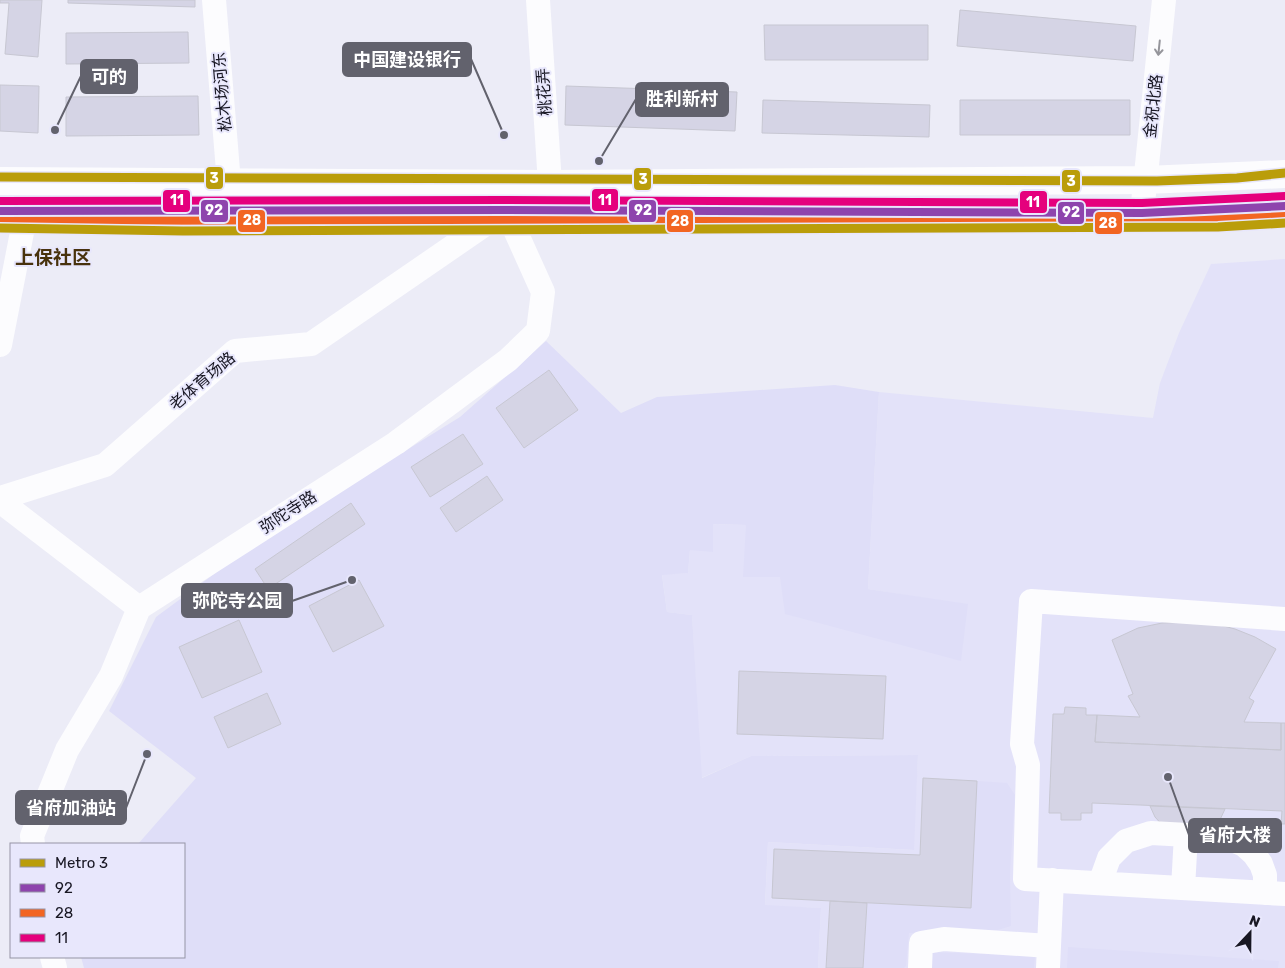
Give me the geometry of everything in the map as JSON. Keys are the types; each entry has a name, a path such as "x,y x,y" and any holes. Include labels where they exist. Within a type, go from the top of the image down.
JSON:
{"main road":[{"path":"0,181 550,184 1146,180 1285,174"},
{"path":"13,212 506,210 1142,213 1285,206"}],"street":[{"name":"松木场河东","path":"214,0 230,183"},
{"name":"桃花弄","path":"538,0 550,184"},
{"name":"金祝北路","path":"1142,213 1164,0"},
{"name":"老体育场路","path":"0,499 105,465 235,351 311,344 506,210"},
{"name":"弥陀寺路","path":"138,608 396,443 508,360 538,331 543,292 506,210"},
{"path":"0,345 13,212"},
{"path":"0,499 138,608 111,676 67,750 32,836 33,843"},
{"path":"1275,894 1025,879 1028,766 1022,744 1031,601 1285,620"},
{"path":"1100,884 1109,858 1126,840 1151,833 1225,838 1244,845 1261,864 1275,894"},
{"path":"1183,888 1186,835"},
{"path":"920,968 921,943 944,939 1048,957 1052,880"}],"shaded area":[{"path":"1285,259 1285,968 818,968 821,908 765,906 768,842 913,850 918,755 751,756 701,778 692,615 667,612 662,574 688,573 690,550 713,524 747,525 744,576 780,577 967,605 868,589 879,392 1153,418 1160,383 1179,333 1211,264"},
{"path":"546,341 621,413 657,397 835,385 879,392 868,589 968,604 961,661 785,614 780,577 743,577 746,525 713,524 713,552 690,550 688,573 662,575 667,612 692,615 702,778 751,756 918,755 914,850 768,842 765,905 821,908 818,968 84,968 81,958 185,958 185,843 139,843 196,778 109,711 156,617 256,543 460,417"},
{"path":"977,781 1007,783 1015,795 1010,873 1011,926 998,930 909,933 906,966 904,968 863,968 867,903 971,908"},
{"path":"1068,947 1279,961 1278,968 1067,968"},
{"path":"929,952 1035,956 1034,968 928,968"}],"building":[{"path":"0,0 42,0 38,57 5,54 9,3 0,3"},
{"path":"68,0 195,0 195,7 68,3"},
{"path":"960,10 1136,26 1133,61 957,46"},
{"path":"764,25 928,25 928,60 765,60"},
{"path":"188,32 189,63 66,64 66,33"},
{"path":"0,85 39,86 38,133 0,131"},
{"path":"566,86 737,92 735,131 565,125"},
{"path":"198,96 199,135 66,136 66,97"},
{"path":"763,100 930,105 929,137 762,133"},
{"path":"960,100 1130,100 1130,135 960,135"},
{"path":"549,370 578,410 524,448 496,408"},
{"path":"463,434 483,464 430,497 411,467"},
{"path":"487,476 503,500 456,532 440,508"},
{"path":"351,503 365,524 268,589 255,569"},
{"path":"359,580 384,626 333,652 309,606"},
{"path":"239,620 262,672 202,698 179,647"},
{"path":"1192,622 1216,624 1235,629 1255,637 1276,649 1249,698 1254,701 1244,722 1281,723 1281,750 1095,742 1097,715 1140,717 1128,696 1133,694 1112,640 1138,628 1162,623"},
{"path":"739,671 886,676 883,739 737,734"},
{"path":"267,693 281,724 228,748 214,717"},
{"path":"1065,707 1086,708 1086,715 1097,715 1095,742 1281,750 1281,723 1285,723 1285,824 1281,824 1282,811 1092,803 1092,813 1081,813 1081,820 1061,820 1061,813 1049,813 1053,714 1064,714"},
{"path":"923,778 977,781 971,908 772,898 774,849 920,855"},
{"path":"1150,806 1225,809 1218,824 1213,829 1165,828 1155,817"},
{"path":"830,901 867,903 863,968 826,968"}],"metro line":[{"name":"3","path":"0,177 1157,181 1237,178 1285,173"},
{"name":"3","path":"0,228 183,231 1218,227 1285,223"}],"transit line":[{"name":"11","path":"0,201 506,200 1142,203 1285,196"},
{"name":"92","path":"0,211 506,210 1142,213 1285,206"},
{"name":"28","path":"0,221 506,220 1142,223 1285,216"}],"place":[{"name":"可的","path":"55,130"},
{"name":"中国建设银行","path":"504,135"},
{"name":"胜利新村","path":"599,161"},
{"name":"弥陀寺公园","path":"352,580"},
{"name":"省府加油站","path":"147,754"},
{"name":"省府大楼","path":"1168,777"}],"district":[{"name":"上保社区","path":"53,257"}]}
